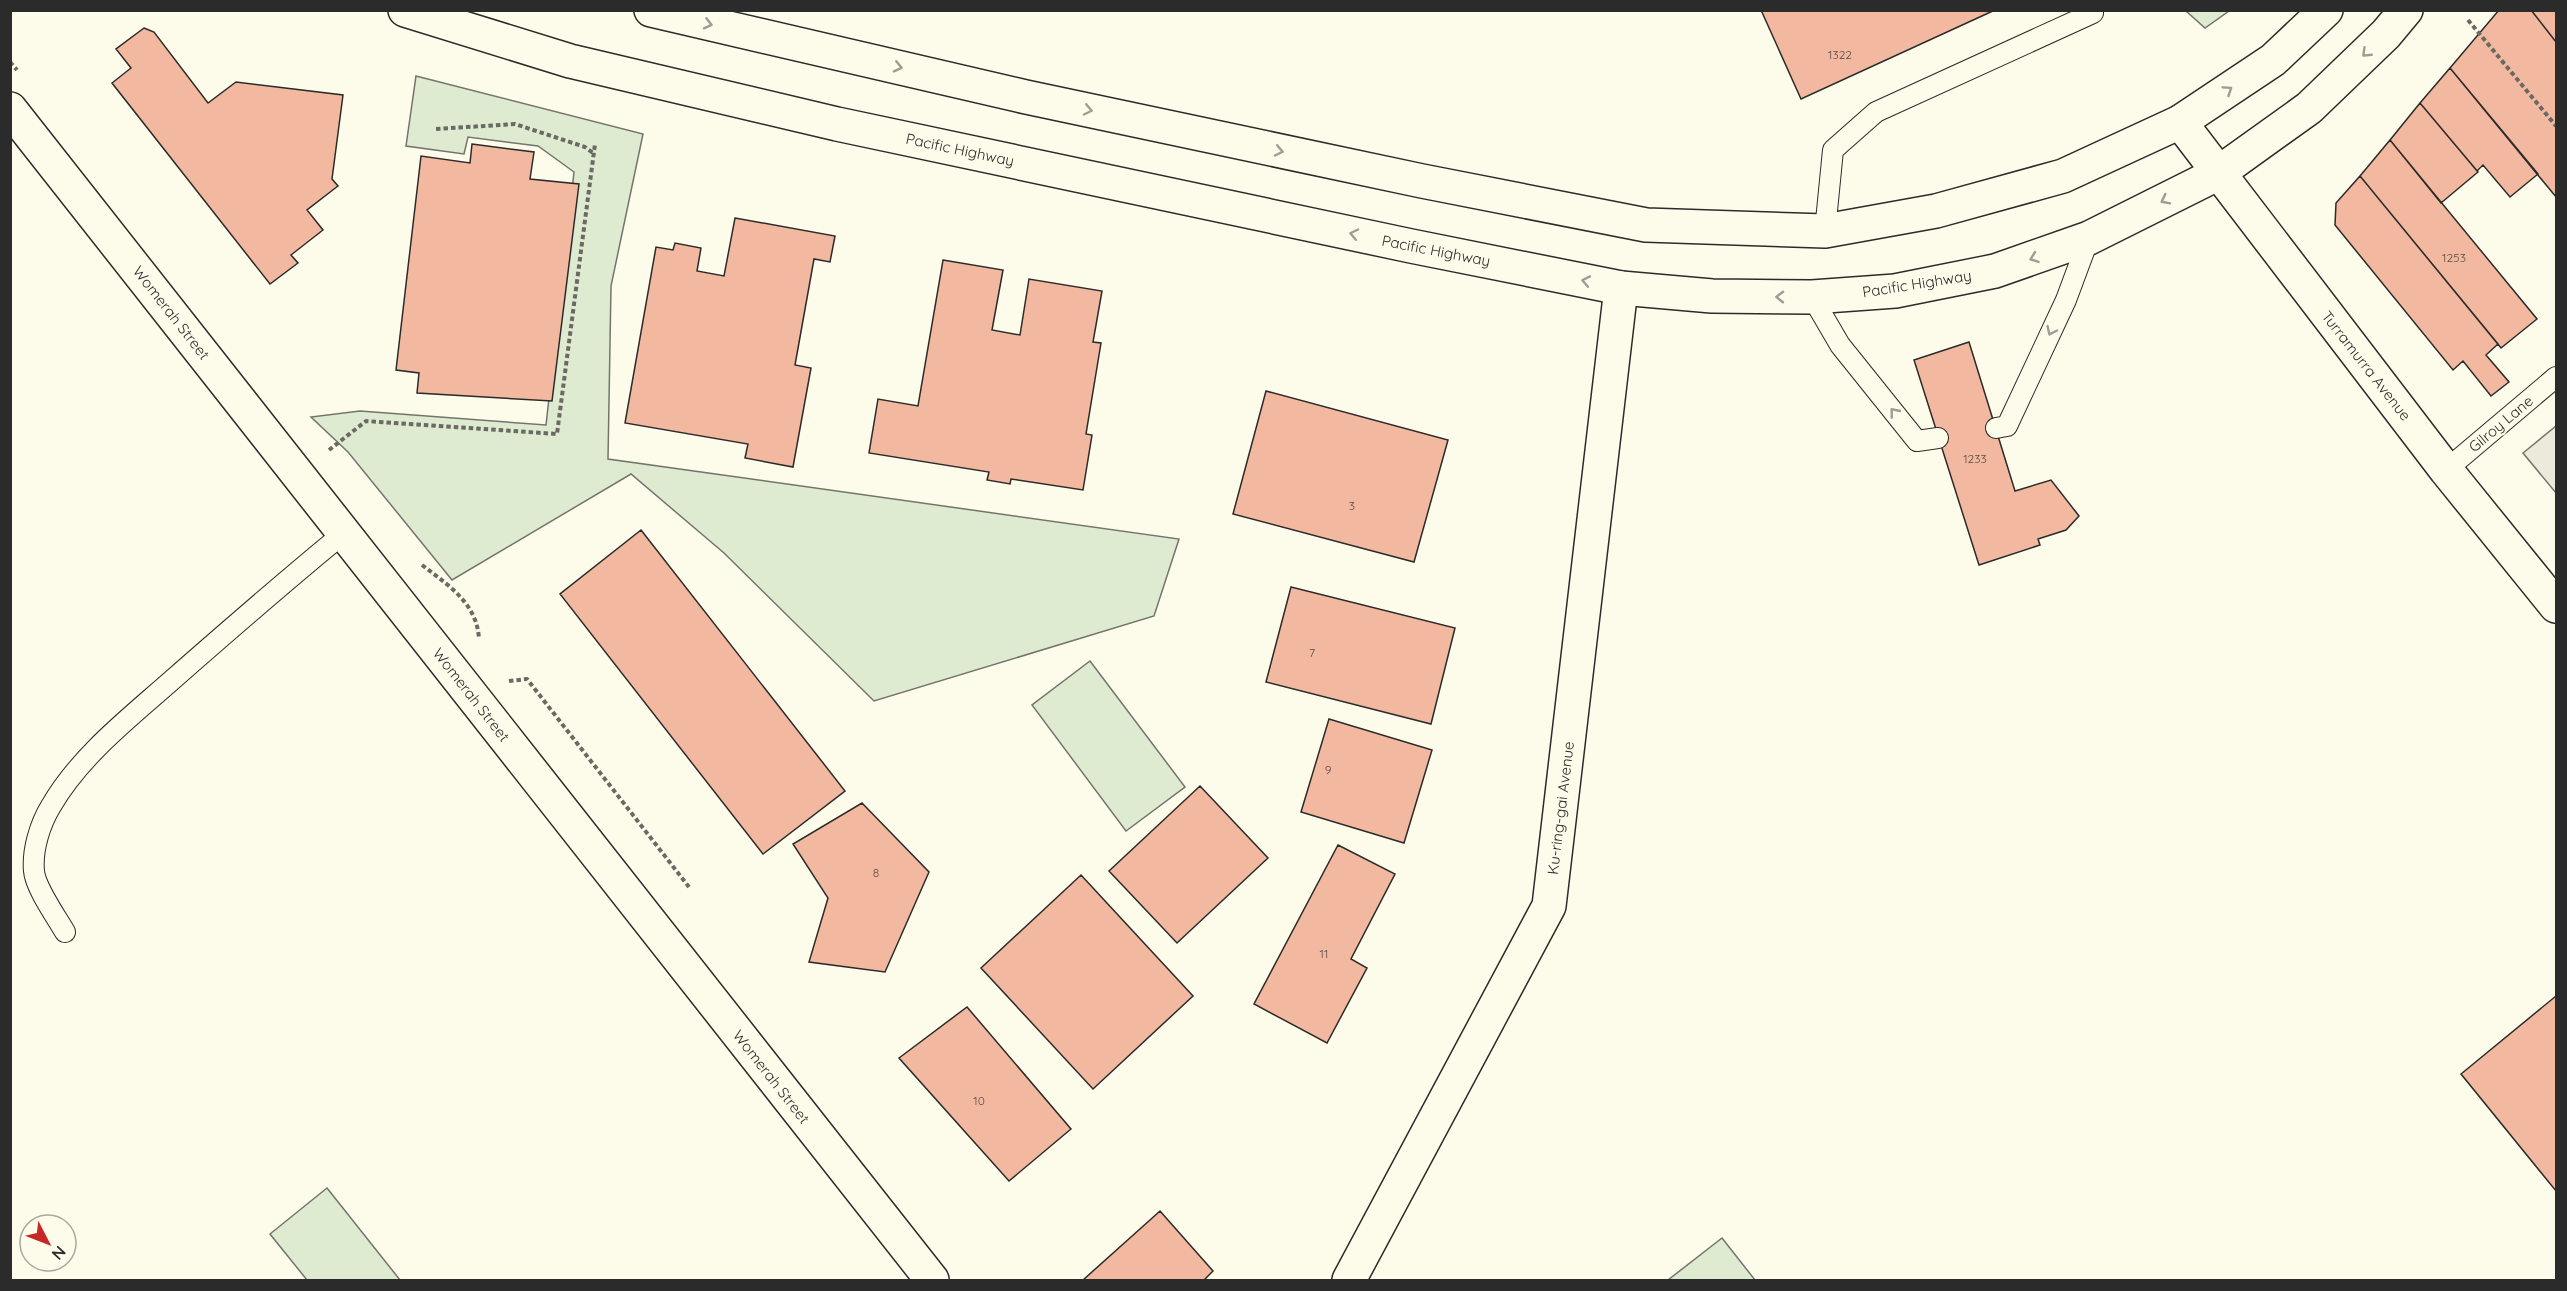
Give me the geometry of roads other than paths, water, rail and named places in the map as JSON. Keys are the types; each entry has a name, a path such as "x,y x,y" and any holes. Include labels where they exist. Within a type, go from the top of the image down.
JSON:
{"main road":[{"name":"Pacific Highway","path":"405,10 570,62 837,124 1399,244 1621,288 1712,296 1812,297 1895,291 1995,272 2089,238 2217,174 2309,108 2386,34 2406,10"},
{"path":"651,10 1026,97 1422,181 1646,225 1825,231 1936,211 2063,176 2180,122 2272,60 2326,10"},
{"name":"Womerah Street","path":"10,109 932,1281"},
{"name":"Turramurra Avenue","path":"2180,122 2217,174 2446,470 2556,606"},
{"name":"Ku-ring-gai Avenue","path":"1348,1281 1550,906 1621,288"}],"lane":[{"path":"1825,231 1833,150 1876,112 2093,13 2091,10"},
{"path":"1996,428 2007,426 2066,300 2089,238"},
{"path":"1812,297 1840,345 1917,441 1938,438"},
{"name":"Gilroy Lane","path":"2446,470 2556,377"},
{"path":"65,932 50,908 34,872 38,834 51,806 76,772 108,736 260,602 344,533"}]}
